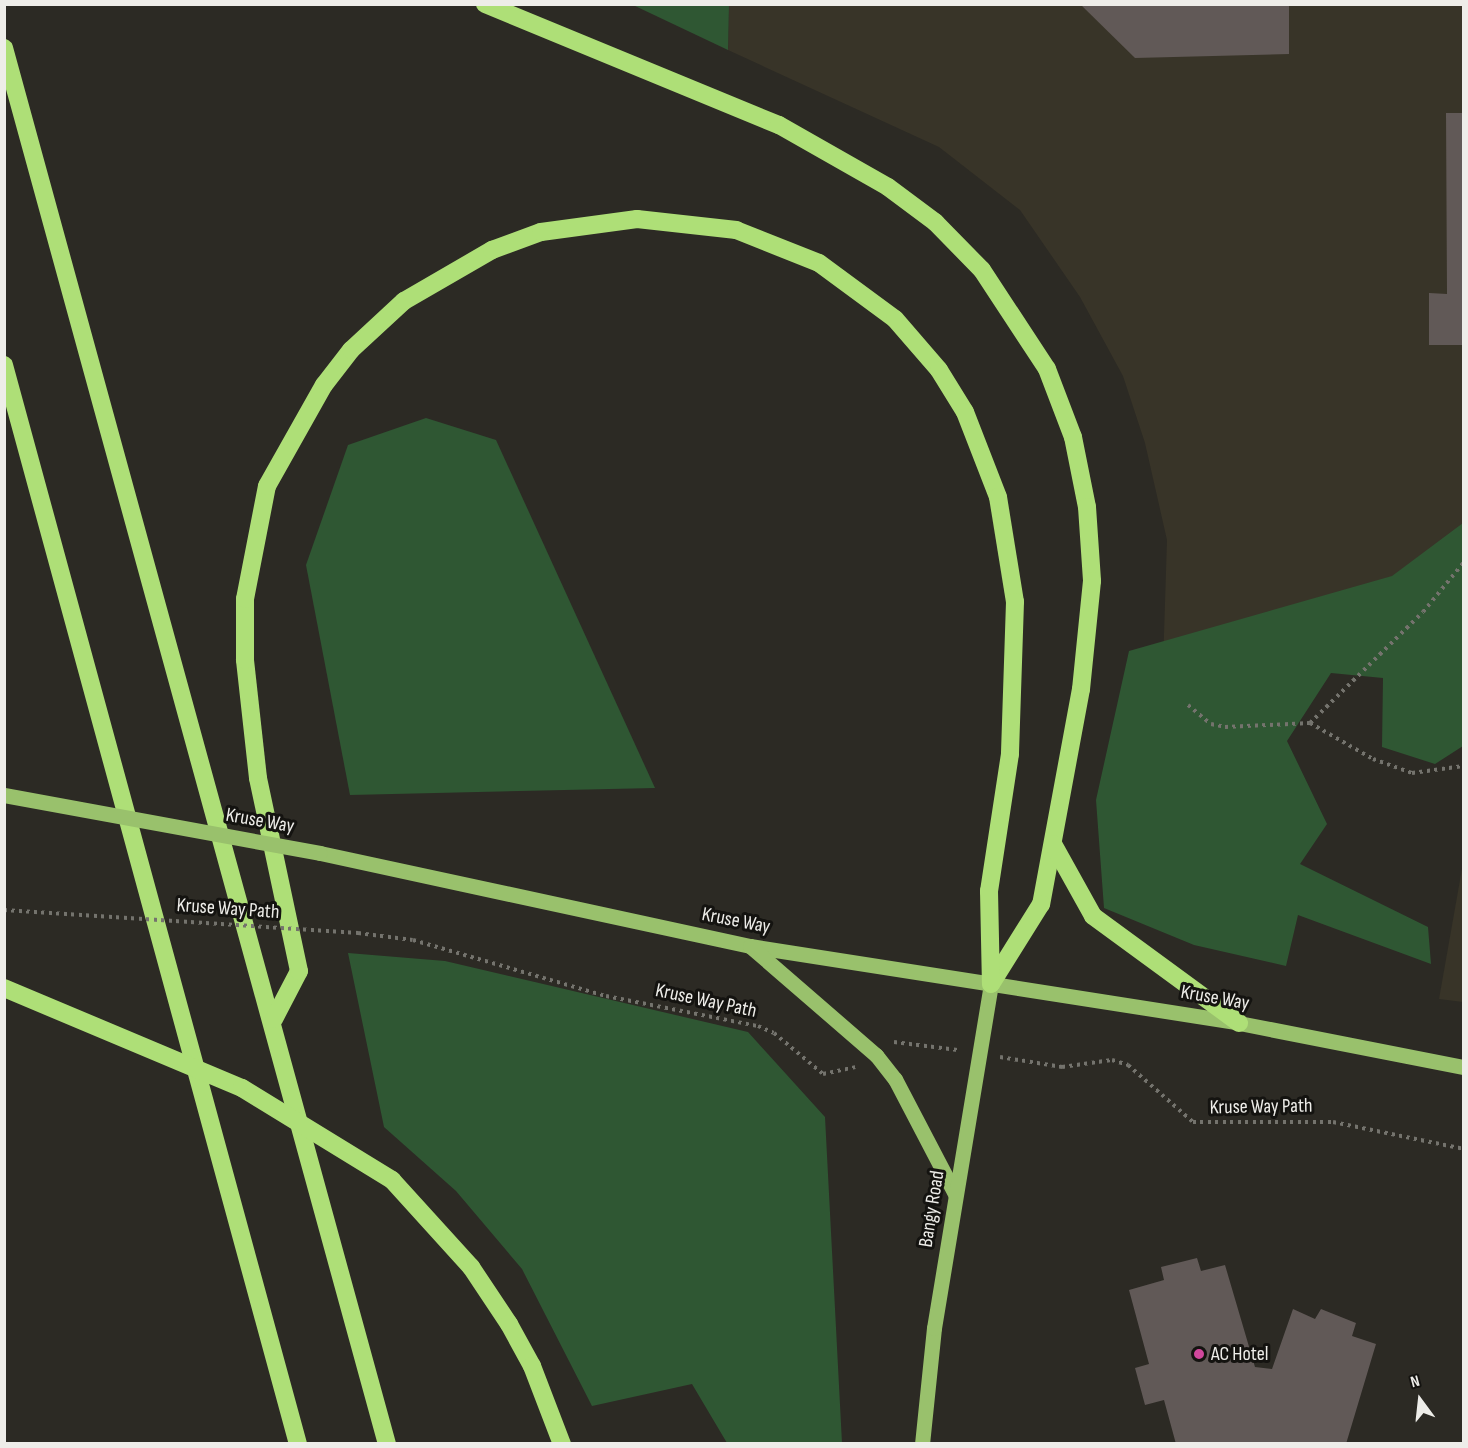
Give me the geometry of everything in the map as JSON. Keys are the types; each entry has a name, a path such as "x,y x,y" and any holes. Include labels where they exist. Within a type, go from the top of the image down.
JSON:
{"highway":[{"path":"485,4 779,125 839,157 935,222 982,270 1047,369 1073,437 1088,507 1092,581 1081,689 1041,904 991,984"},
{"path":"4,48 274,1019 387,1443"},
{"path":"274,1019 299,971 258,778 245,660 245,600 267,486 324,385 351,350 404,301 492,250 540,232 637,219 736,230 819,263 895,319 939,370 965,412 998,496 1015,602 1010,754 989,891 991,984"},
{"path":"4,365 298,1443"},
{"path":"1053,844 1093,916 1239,1023"},
{"path":"4,988 243,1088 392,1180 471,1268 509,1324 532,1365 562,1443"}],"main road":[{"name":"Kruse Way","path":"4,795 369,864 750,946 1239,1023 1464,1067"},
{"path":"750,946 876,1055 895,1079 955,1194"},
{"name":"Bangy Road","path":"922,1443 955,1194 981,1054 991,984"}],"path":[{"path":"1310,723 1423,612 1464,562"},
{"path":"1188,705 1211,724 1225,727 1310,723 1373,759 1412,774 1464,766"},
{"name":"Kruse Way Path","path":"4,910 358,933 413,940 606,996 758,1026 774,1033 823,1074 839,1075 876,1055 897,1040 1062,1066 1112,1060 1128,1065 1193,1122 1333,1122 1464,1149"}],"shaded area":[{"path":"729,5 1463,5 1463,534 1317,663 1162,697 1167,540 1145,443 1123,376 1080,297 1020,210 939,147 728,50"},
{"path":"1463,863 1464,1002 1439,999"}],"green space":[{"path":"633,5 729,5 728,50"},
{"path":"426,418 496,440 655,788 350,795 306,565 348,445"},
{"path":"1463,523 1463,746 1435,764 1382,747 1383,678 1331,673 1287,741 1327,824 1300,864 1428,927 1431,964 1298,915 1286,966 1194,945 1104,908 1096,800 1129,651 1392,576"},
{"path":"348,953 445,961 748,1032 825,1117 842,1443 727,1443 692,1384 592,1406 522,1269 456,1191 384,1127"}],"building":[{"path":"1080,4 1289,4 1289,54 1135,58"},
{"path":"1446,113 1464,113 1464,345 1429,345 1429,293 1447,294"},
{"name":"AC Hotel","path":"1197,1258 1201,1271 1225,1265 1255,1367 1272,1369 1293,1309 1315,1319 1321,1309 1356,1323 1352,1336 1376,1344 1346,1444 1176,1444 1164,1400 1145,1405 1135,1368 1149,1364 1129,1290 1164,1280 1161,1267"}],"place":[{"name":"AC Hotel","path":"1199,1354"}]}
